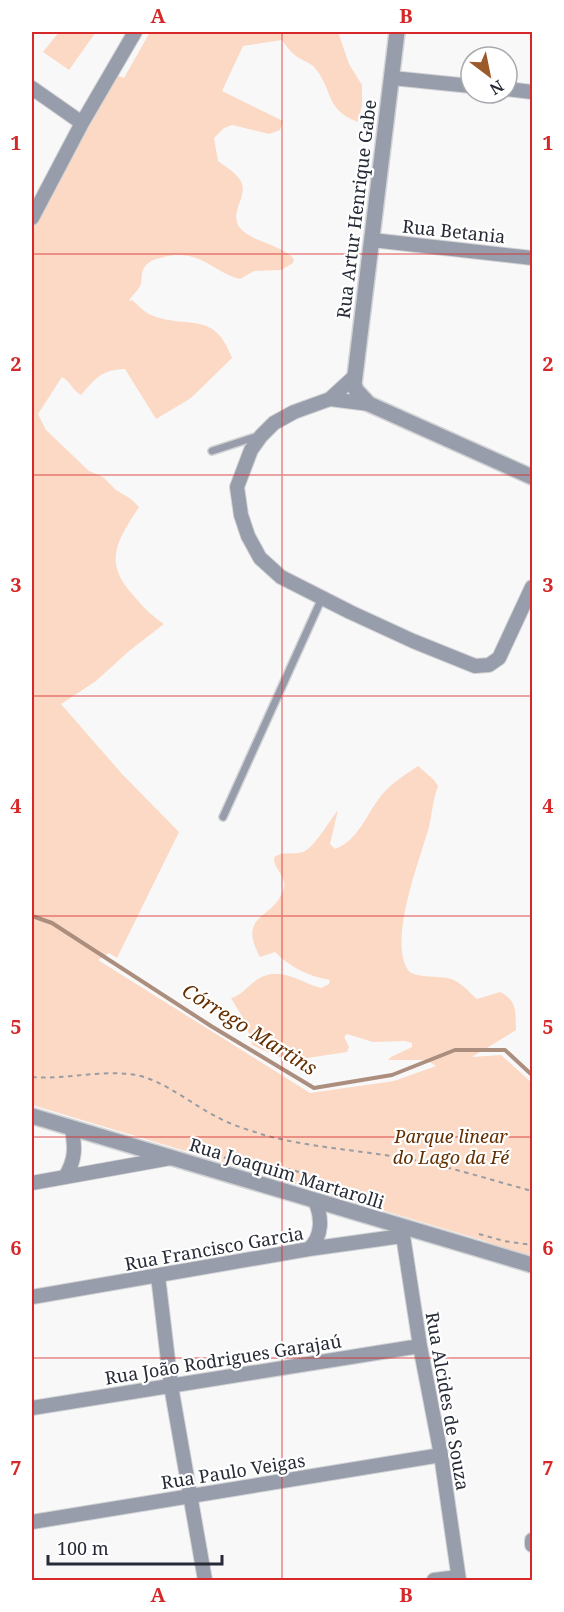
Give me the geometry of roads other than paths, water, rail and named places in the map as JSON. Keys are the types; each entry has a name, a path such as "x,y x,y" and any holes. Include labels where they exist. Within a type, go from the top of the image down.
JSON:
{"street":[{"path":"32,218 82,123 135,32"},
{"name":"Rua Artur Henrique Gabe","path":"355,384 396,32"},
{"path":"392,78 459,85"},
{"path":"32,88 82,123"},
{"name":"Rua Betania","path":"372,240 532,258"},
{"path":"369,404 355,384 330,399 294,412 274,423 251,450 237,487 241,515 248,536 260,558 281,577 322,598 413,641 475,666 489,665 499,658 529,602 532,587"},
{"path":"330,399 369,404 532,477"},
{"name":"Rua Joaquim Martarolli","path":"32,1116 315,1201 402,1232 532,1264"},
{"path":"65,1177 73,1164 75,1147 72,1128"},
{"path":"32,1183 171,1158"},
{"path":"309,1249 316,1242 321,1219 315,1201"},
{"name":"Rua Francisco Garcia","path":"32,1297 402,1232"},
{"name":"Rua Alcides de Souza","path":"402,1232 420,1346 441,1455 458,1579"},
{"path":"158,1276 171,1386 205,1581"},
{"name":"Rua João Rodrigues Garajaú","path":"32,1408 420,1346"},
{"name":"Rua Paulo Veigas","path":"32,1522 441,1455"},
{"path":"532,1540 532,1545"},
{"path":"434,1581 458,1579"}],"lane":[{"path":"212,451 261,436"},
{"path":"223,817 322,598"}],"waterway":[{"name":"Córrego Martins","path":"32,916 52,923 211,1026 314,1088 392,1075 455,1050 505,1050 532,1075"}],"park label":[{"name":"Parque linear do Lago da Fé","path":"451,1146"}]}
